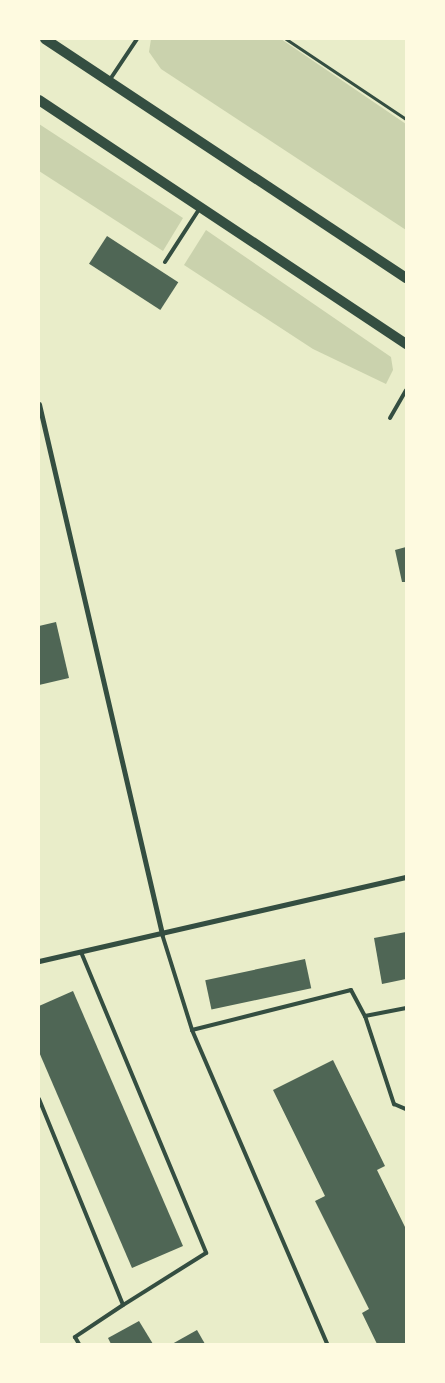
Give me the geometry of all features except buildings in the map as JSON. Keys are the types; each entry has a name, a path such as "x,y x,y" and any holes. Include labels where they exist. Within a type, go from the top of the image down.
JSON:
{"main road":[{"path":"45,39 406,278"},
{"path":"39,100 406,344"}],"street":[{"path":"39,404 162,934"},
{"path":"39,961 406,878"}],"lane":[{"path":"109,81 137,39"},
{"path":"165,262 200,208"},
{"path":"390,418 406,390"},
{"path":"162,934 192,1030 327,1344"},
{"path":"79,1344 75,1337 206,1253 81,952"},
{"path":"192,1030 351,990 365,1016 394,1104 406,1109"},
{"path":"365,1016 406,1008"},
{"path":"39,1099 123,1305"}],"path":[{"path":"286,39 406,118"}],"green space":[{"path":"151,39 281,39 406,124 406,230 161,69 149,52"},
{"path":"39,124 183,218 163,251 39,171"},
{"path":"206,230 391,357 393,370 386,384 313,349 184,265"}]}
